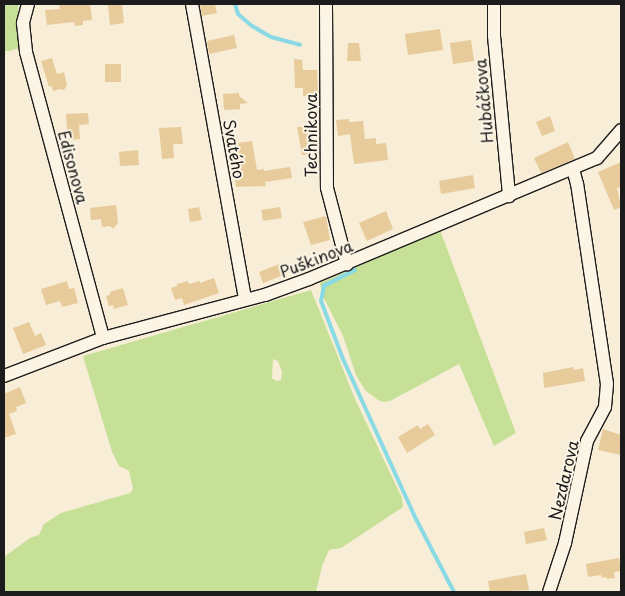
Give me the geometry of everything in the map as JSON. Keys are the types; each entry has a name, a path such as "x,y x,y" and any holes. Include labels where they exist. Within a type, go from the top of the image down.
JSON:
{"street":[{"name":"Edisonova","path":"28,4 23,23 26,52 103,338"},
{"name":"Svatého","path":"192,4 245,300"},
{"name":"Technikova","path":"326,4 327,188 347,264"},
{"name":"Hubáčkova","path":"494,4 494,36 509,196"},
{"name":"Puškinova","path":"4,376 103,338 265,295 347,264 597,158 621,130"},
{"name":"Nezdarova","path":"549,592 566,543 587,441 605,407 607,384 577,184 572,170"}],"green space":[{"path":"4,4 18,4 19,48 10,51 4,51"},
{"path":"440,230 516,433 494,446 459,364 390,401 378,400 365,390 356,375 343,336 322,294 320,283"},
{"path":"311,290 355,399 402,498 403,507 341,548 329,550 322,566 316,592 4,592 4,557 30,538 39,535 44,524 61,513 130,493 133,489 129,471 119,466 112,452 83,356","holes":["273,359 278,361 282,372 281,380 276,381 272,378"]}],"building":[{"path":"59,4 90,4 92,20 83,21 83,25 75,26 74,22 47,25 45,10 60,9"},
{"path":"108,4 122,4 124,23 110,25"},
{"path":"200,4 215,4 217,13 202,16"},
{"path":"440,29 443,50 408,55 405,34"},
{"path":"234,35 237,48 209,54 207,41"},
{"path":"471,40 474,61 453,64 450,43"},
{"path":"348,43 359,43 361,61 347,61"},
{"path":"52,58 57,74 64,72 67,85 64,90 53,91 52,86 49,87 41,61"},
{"path":"294,59 302,60 303,70 317,70 318,96 303,96 303,88 295,88"},
{"path":"105,64 121,64 121,82 105,82"},
{"path":"239,93 239,96 248,103 240,104 240,109 224,110 223,94"},
{"path":"88,113 89,124 79,125 80,139 68,140 66,114"},
{"path":"550,116 555,131 542,136 536,122"},
{"path":"349,119 349,122 363,121 365,139 376,138 376,144 386,143 388,160 354,164 350,134 338,136 336,120"},
{"path":"314,126 318,154 302,155 297,127"},
{"path":"181,127 183,144 173,144 174,158 162,159 159,128"},
{"path":"252,141 257,170 264,169 264,171 290,167 292,178 265,182 266,186 236,187 234,173 240,172 237,143"},
{"path":"568,142 575,159 541,173 534,158"},
{"path":"138,150 139,165 120,166 119,152"},
{"path":"621,162 621,187 617,188 621,207 614,210 598,172"},
{"path":"473,175 475,188 441,194 439,181"},
{"path":"116,205 118,223 113,229 110,226 102,227 101,219 91,220 90,208"},
{"path":"199,207 202,220 190,222 188,209"},
{"path":"280,207 282,218 263,221 261,210"},
{"path":"386,211 393,229 367,241 359,223"},
{"path":"326,216 330,240 311,245 303,222"},
{"path":"282,263 286,274 263,283 259,272"},
{"path":"214,278 219,293 184,305 182,298 175,300 171,288 177,286 177,284 188,281 189,284 200,281 200,283"},
{"path":"67,281 69,289 74,288 78,303 62,307 60,301 46,305 41,289"},
{"path":"123,288 128,305 114,309 113,305 109,306 106,296 110,295 110,292"},
{"path":"29,322 35,336 41,333 46,345 23,354 13,328"},
{"path":"573,367 574,370 583,368 585,381 544,388 543,373"},
{"path":"20,387 26,403 16,407 17,411 9,414 16,434 4,438 4,394"},
{"path":"428,424 435,435 407,453 398,437 418,425 420,429"},
{"path":"603,429 621,435 621,455 598,450"},
{"path":"544,528 547,540 526,544 524,532"},
{"path":"619,558 621,571 614,572 615,578 602,578 601,575 588,577 586,564"},
{"path":"526,574 529,590 490,592 488,581"}],"waterway":[{"path":"235,4 238,14 252,26 271,37 300,45"},
{"path":"355,270 324,286 321,301 343,359 416,519 454,592"}]}
